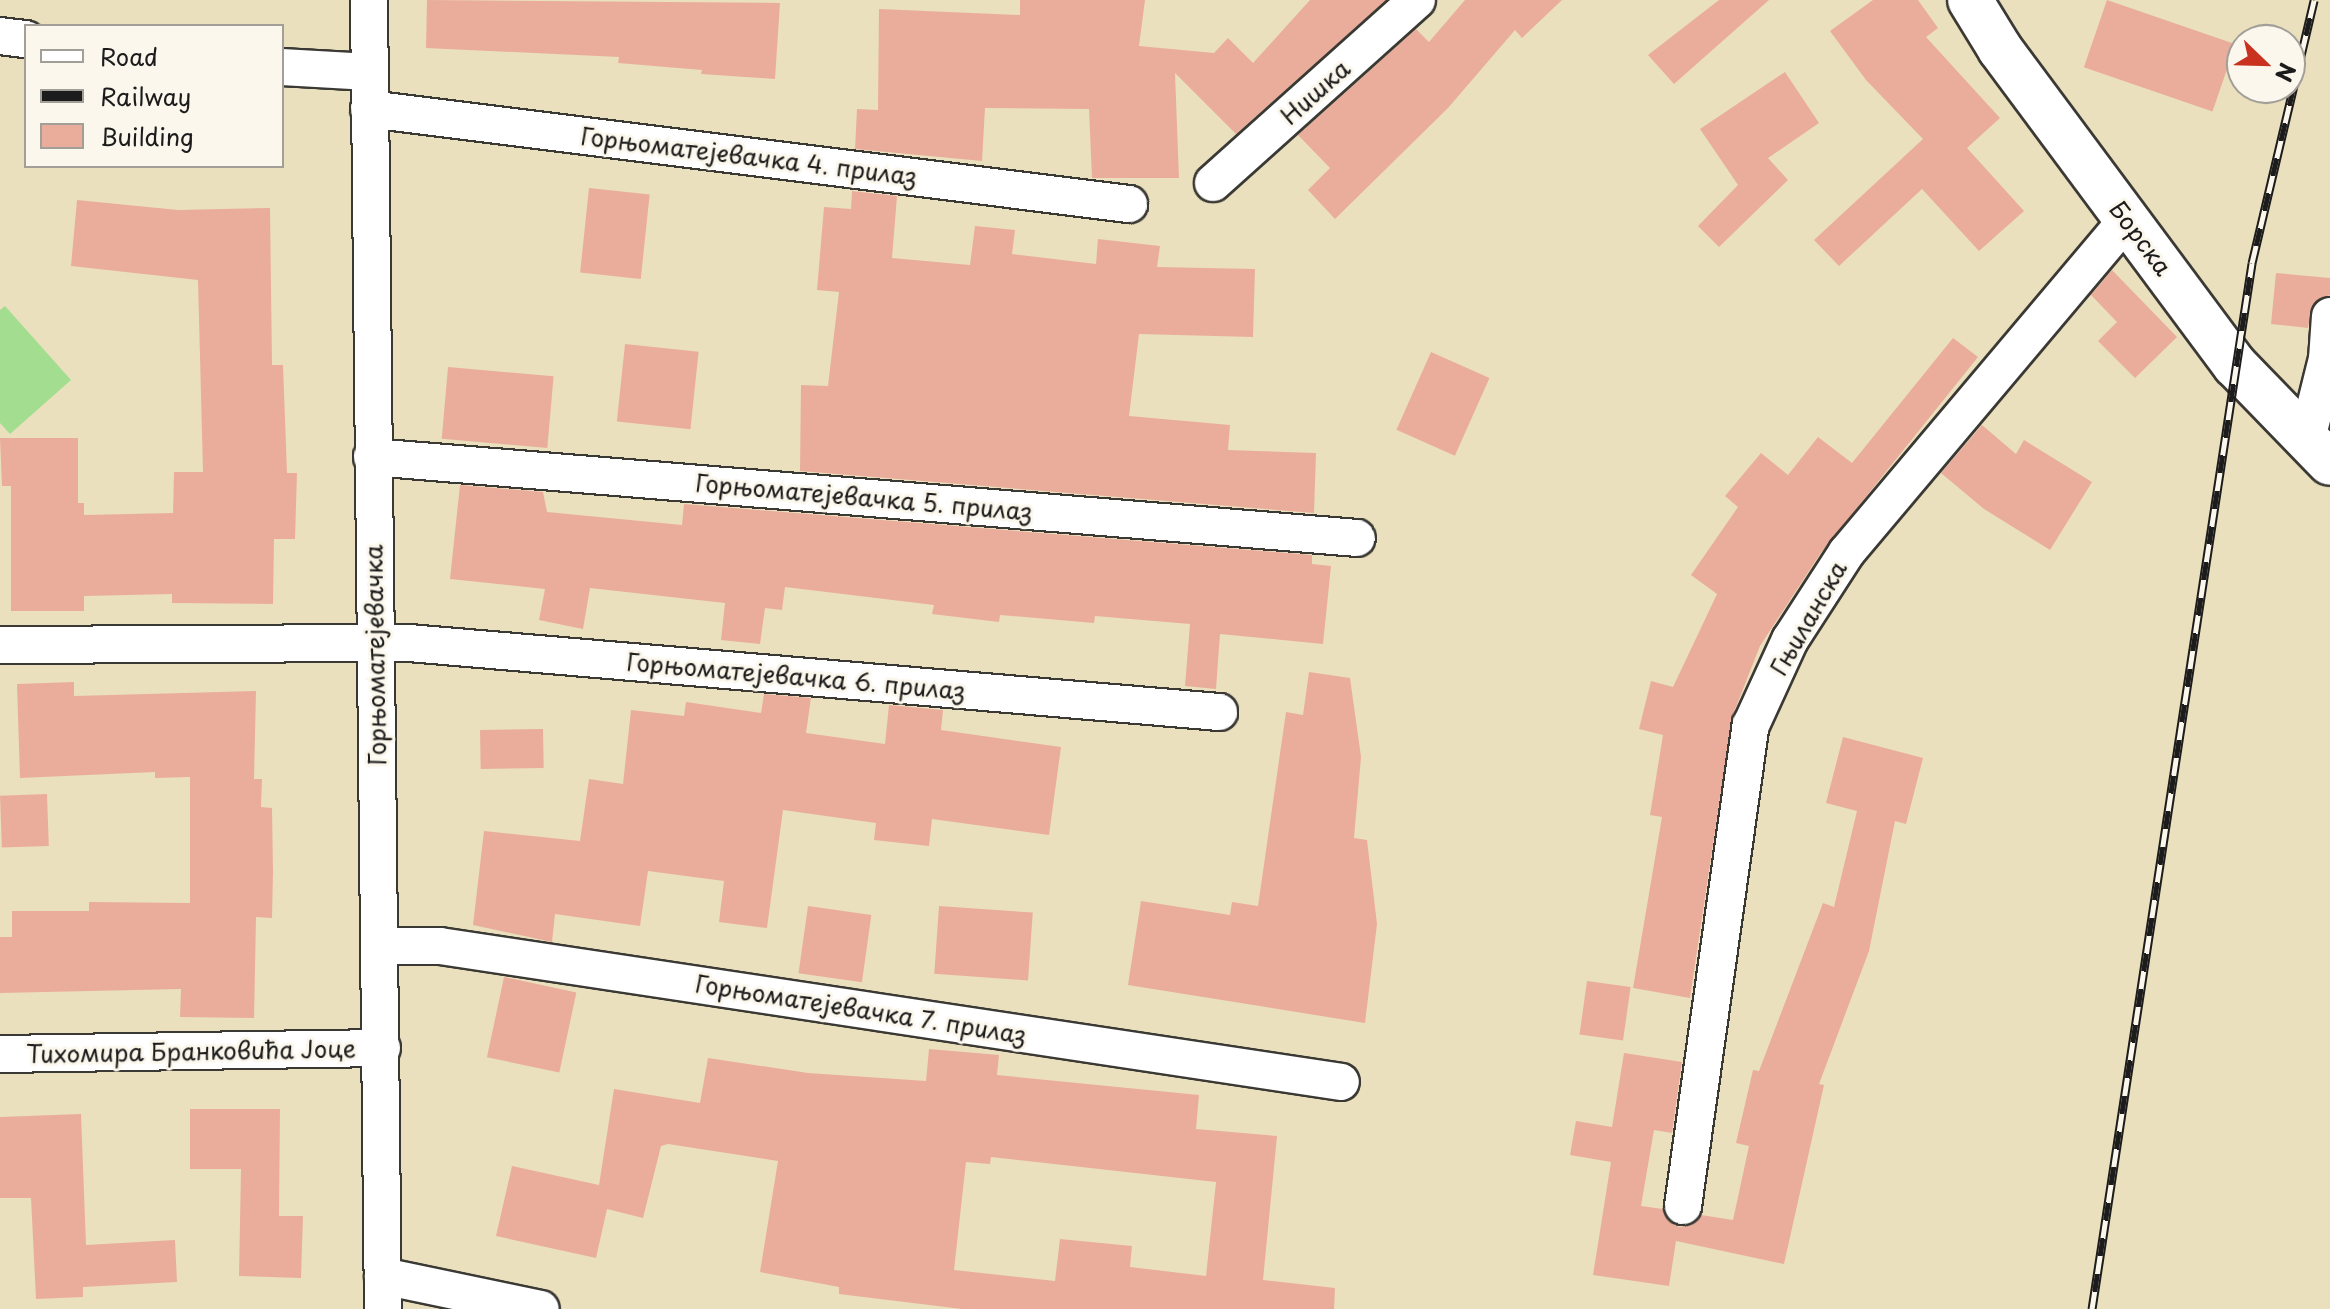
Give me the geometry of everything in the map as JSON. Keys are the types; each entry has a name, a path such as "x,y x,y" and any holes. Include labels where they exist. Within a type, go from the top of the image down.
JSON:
{"street":[{"name":"Горњоматејевачка","path":"369,0 373,642 382,946 383,1293"},
{"name":"Нишка","path":"1213,183 1417,0"},
{"name":"Борска","path":"1970,0 2235,365 2319,451"},
{"path":"0,36 24,39"},
{"path":"284,67 369,72"},
{"name":"Горњоматејевачка 4. прилаз","path":"369,109 1129,204"},
{"name":"Гњиланска","path":"1683,1206 1749,741 1758,711 1790,640 1847,552 2127,220"},
{"path":"2319,451 2330,316"},
{"name":"Горњоматејевачка 5. прилаз","path":"372,457 1357,538"},
{"name":"Горњоматејевачка 6. прилаз","path":"0,645 373,642 1219,712"},
{"name":"Горњоматејевачка 7. прилаз","path":"382,946 440,946 1341,1082"},
{"name":"Тихомира Бранковића Јоце","path":"0,1054 382,1048"},
{"path":"383,1293 541,1309"}],"green space":[{"path":"5,306 71,380 10,434 0,423 0,310"}],"building":[{"path":"427,0 780,3 775,79 701,74 702,70 618,63 619,57 426,48"},
{"path":"1020,0 1145,0 1139,46 1214,53 1228,38 1253,63 1310,0 1386,0 1236,134 1175,73 1179,178 1092,178 1089,109 985,108 982,161 855,149 857,109 878,110 879,9 1020,15"},
{"path":"1465,0 1562,0 1522,38 1515,30 1448,108 1335,219 1308,190 1330,168 1298,135 1416,29 1429,42"},
{"path":"1719,0 1769,0 1674,84 1648,55"},
{"path":"1873,0 1918,0 1938,28 1926,37 2000,118 1967,148 2024,211 1979,251 1922,189 1839,266 1814,240 1923,139 1866,80 1830,31"},
{"path":"2107,0 2226,41 2226,72 2212,111 2084,67"},
{"path":"1785,72 1819,123 1768,158 1788,180 1719,247 1698,226 1738,185 1700,129"},
{"path":"589,188 650,194 641,279 580,273"},
{"path":"852,191 897,196 892,258 970,265 975,226 1015,230 1012,254 1096,264 1098,239 1160,246 1157,267 1255,269 1253,337 1139,334 1129,416 1230,425 1228,450 1316,453 1314,513 800,471 801,385 828,386 839,292 817,290 824,207 851,209"},
{"path":"77,200 178,210 270,208 272,365 283,365 287,473 297,473 295,539 274,539 273,604 172,603 172,594 84,596 84,611 11,611 11,486 2,486 0,438 78,438 78,503 84,503 84,515 173,513 174,472 203,472 198,280 71,266"},
{"path":"2112,270 2177,337 2135,378 2098,341 2117,322 2091,295"},
{"path":"2276,273 2330,278 2330,295 2312,305 2308,328 2271,324"},
{"path":"1953,338 1978,357 1820,554 1760,646 1732,717 1690,998 1633,988 1662,817 1650,815 1663,735 1639,729 1651,681 1673,687 1717,594 1691,575 1738,507 1725,496 1761,453 1788,475 1818,437 1852,463"},
{"path":"625,344 699,352 690,429 617,422"},
{"path":"1431,352 1489,378 1455,456 1396,430"},
{"path":"448,367 554,376 547,448 442,439"},
{"path":"1982,425 2016,454 2024,440 2092,482 2050,550 1984,509 1941,473"},
{"path":"460,485 543,492 547,512 682,525 684,504 1312,555 1312,564 1331,566 1323,644 1220,634 1216,689 1185,686 1190,624 1095,616 1094,623 1000,615 999,622 932,614 934,605 785,587 782,610 765,608 760,644 721,640 725,603 590,588 583,629 539,620 545,589 450,579"},
{"path":"1309,672 1350,678 1361,757 1354,838 1367,840 1377,924 1365,1023 1128,985 1141,901 1230,915 1232,902 1258,906 1286,712 1303,715"},
{"path":"74,682 74,696 256,691 254,779 262,779 261,807 272,808 273,872 272,918 256,917 254,1018 180,1017 181,989 0,993 0,937 12,937 12,911 89,911 89,902 190,903 190,777 155,778 155,772 20,778 17,684"},
{"path":"764,694 811,698 806,733 885,744 889,705 943,710 941,730 1061,747 1049,835 932,819 929,846 874,840 876,823 783,810 767,928 719,922 724,881 648,871 640,926 555,914 552,942 473,925 484,831 580,841 589,779 623,784 631,710 684,716 686,702 761,713"},
{"path":"543,729 544,768 481,769 480,730"},
{"path":"1843,737 1923,758 1906,824 1895,821 1869,951 1819,1084 1824,1085 1784,1264 1676,1241 1669,1286 1593,1275 1611,1162 1570,1155 1576,1121 1612,1127 1624,1053 1682,1062 1672,1133 1654,1130 1641,1206 1663,1209 1670,1222 1679,1227 1692,1225 1701,1215 1733,1220 1749,1146 1736,1143 1753,1070 1759,1071 1823,903 1834,907 1857,811 1826,803"},
{"path":"47,794 49,846 2,848 0,796"},
{"path":"808,906 871,915 862,982 799,973"},
{"path":"939,906 1033,913 1028,980 934,974"},
{"path":"504,977 576,992 559,1073 487,1057"},
{"path":"1587,981 1631,987 1623,1041 1579,1034"},
{"path":"929,1049 999,1055 997,1075 1199,1095 1196,1129 1277,1136 1263,1280 1335,1288 1334,1309 962,1309 839,1294 839,1287 760,1272 778,1161 668,1144 661,1146 643,1218 607,1209 596,1258 496,1236 512,1166 599,1185 614,1089 700,1103 708,1058 808,1073 926,1081","holes":["991,1157 1216,1182 1206,1276 1130,1267 1132,1246 1060,1239 1055,1281 954,1270 966,1162 990,1164"]},
{"path":"190,1109 280,1109 279,1216 303,1216 301,1278 239,1276 241,1169 190,1169"},
{"path":"81,1114 86,1245 175,1240 177,1282 83,1287 83,1297 36,1299 31,1198 0,1198 0,1117"}],"railway":[{"path":"2092,1309 2252,263 2314,0"}]}
